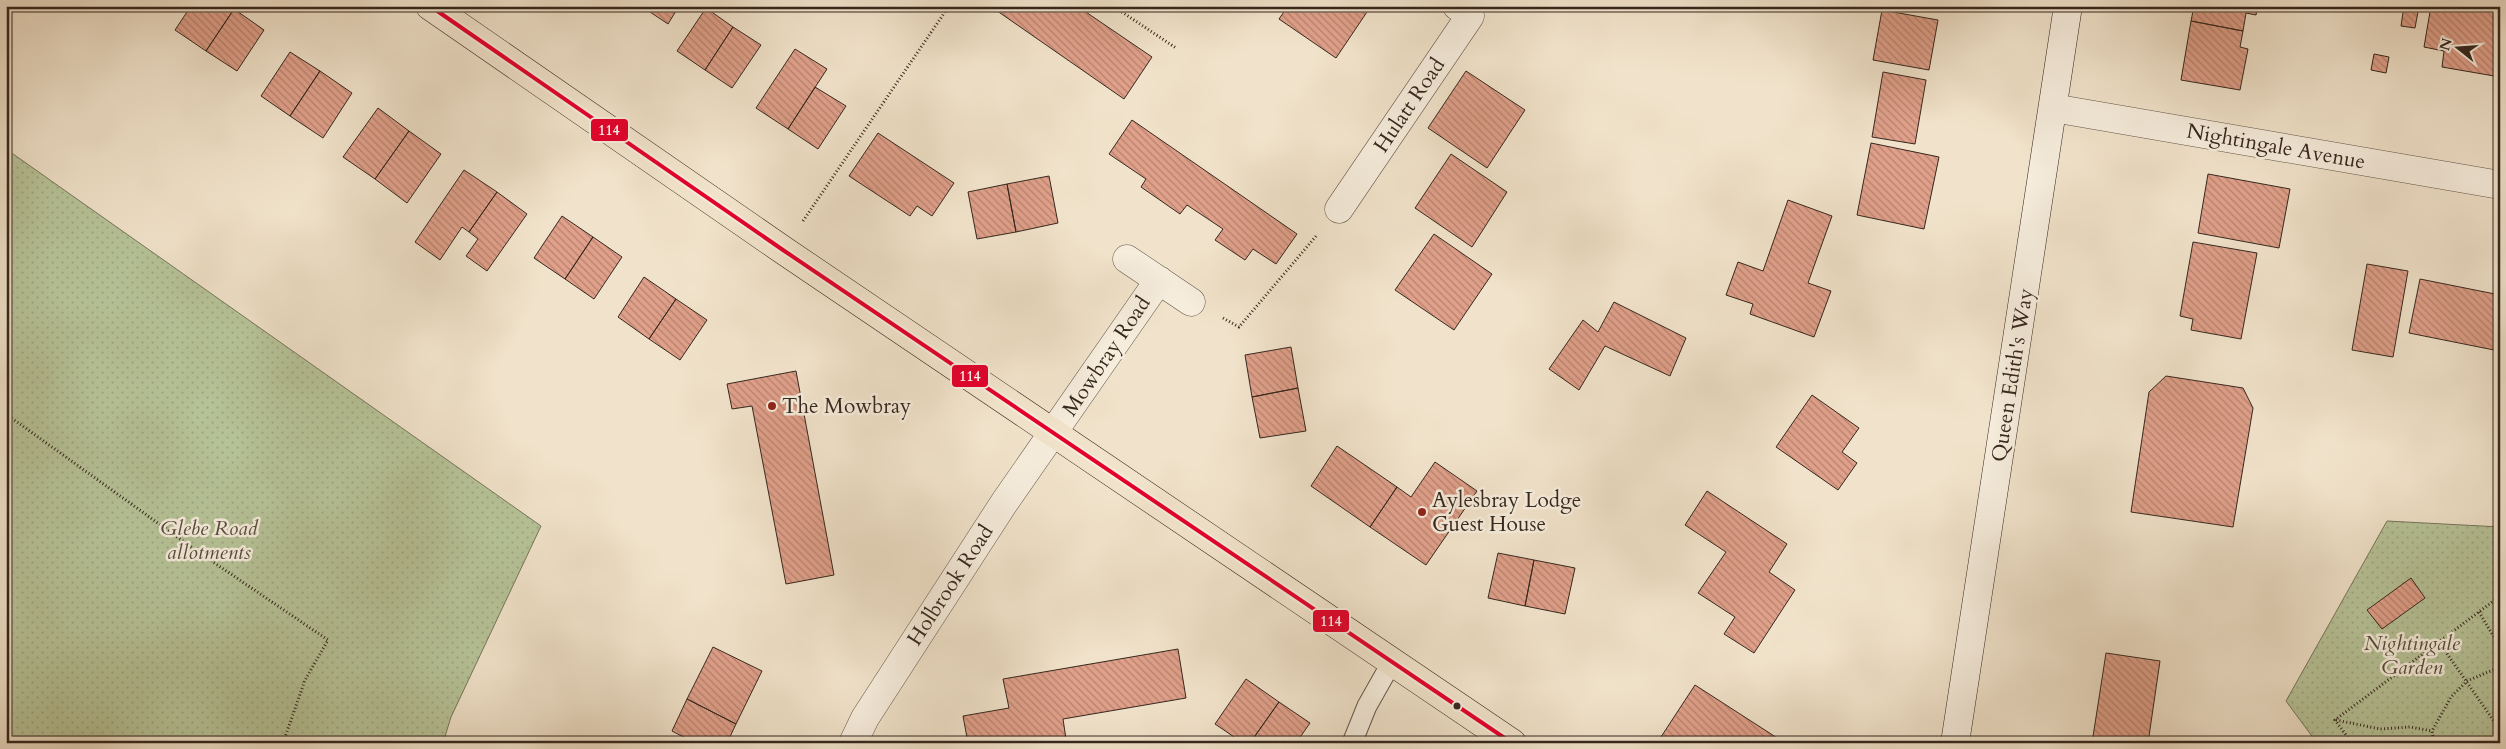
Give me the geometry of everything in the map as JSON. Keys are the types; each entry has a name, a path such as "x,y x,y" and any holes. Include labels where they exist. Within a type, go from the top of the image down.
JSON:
{"main road":[{"name":"Mowbray Road","path":"430,6 783,250 1393,660 1512,743"}],"street":[{"name":"Hulatt Road","path":"1339,209 1470,16 1457,6"},
{"name":"Queen Edith's Way","path":"1955,743 2068,6"},
{"name":"Nightingale Avenue","path":"2053,108 2500,185"},
{"name":"Mowbray Road","path":"1127,259 1191,302"},
{"name":"Mowbray Road","path":"1054,432 1158,280"},
{"name":"Holbrook Road","path":"853,743 865,718 1004,503 1054,432"}],"lane":[{"path":"1352,743 1367,706 1393,660"}],"path":[{"path":"783,250 949,6"},
{"path":"1114,6 1176,48"},
{"path":"1191,302 1239,327 1339,209"},
{"path":"6,414 194,549 328,640 305,680 283,743"},
{"path":"2335,720 2500,596"},
{"path":"2480,612 2500,647"},
{"path":"2439,642 2500,730"},
{"path":"2434,743 2432,731 2451,698 2467,681 2500,667"},
{"path":"2335,720 2380,729 2410,727 2432,731"},
{"path":"2335,720 2352,743"}],"green space":[{"name":"Glebe Road allotments","path":"6,149 541,526 451,717 443,743 6,743"},
{"name":"Nightingale Garden","path":"2387,521 2500,527 2500,743 2317,743 2286,701"}],"building":[{"path":"191,6 229,6 234,9 206,51 175,30"},
{"path":"641,6 679,6 668,24"},
{"path":"990,6 1077,6 1152,57 1124,99"},
{"path":"1288,6 1371,6 1336,58 1279,19"},
{"path":"2194,6 2258,6 2256,15 2246,13 2243,31 2191,21"},
{"path":"2404,6 2419,6 2415,28 2401,26"},
{"path":"2431,6 2500,6 2500,77 2442,67 2444,51 2424,47"},
{"path":"706,8 733,27 705,70 677,51"},
{"path":"234,9 264,30 237,71 206,51"},
{"path":"1882,10 1938,20 1929,70 1873,60"},
{"path":"2191,21 2243,31 2240,47 2248,49 2240,90 2181,80"},
{"path":"733,27 761,45 732,88 705,70"},
{"path":"795,49 827,69 788,129 756,108"},
{"path":"290,52 320,71 290,116 261,96"},
{"path":"2374,54 2389,57 2386,73 2371,70"},
{"path":"320,71 352,93 323,138 290,116"},
{"path":"1466,71 1525,110 1487,168 1428,128"},
{"path":"1883,72 1926,80 1915,144 1872,137"},
{"path":"815,87 846,106 818,149 788,129"},
{"path":"378,108 409,131 375,179 343,157"},
{"path":"1132,120 1297,234 1276,264 1253,249 1245,260 1215,240 1223,229 1187,205 1180,214 1141,187 1146,179 1109,154"},
{"path":"409,131 441,154 407,203 375,179"},
{"path":"878,133 954,183 932,216 917,206 910,216 849,176"},
{"path":"1871,143 1939,157 1924,229 1857,215"},
{"path":"1451,154 1507,192 1472,247 1415,208"},
{"path":"464,170 497,192 469,232 462,227 440,260 415,242"},
{"path":"2208,174 2290,189 2279,248 2198,233"},
{"path":"1049,176 1058,223 1016,232 1007,184"},
{"path":"1007,184 1016,232 977,239 968,192"},
{"path":"497,192 527,214 487,271 466,256 478,239 469,232"},
{"path":"1788,200 1832,216 1808,283 1831,291 1814,337 1750,314 1753,304 1726,295 1738,262 1763,271"},
{"path":"562,216 593,237 565,279 534,258"},
{"path":"1434,234 1492,274 1454,330 1395,290"},
{"path":"593,237 622,257 594,299 565,279"},
{"path":"2193,242 2257,253 2241,339 2191,330 2193,319 2180,316"},
{"path":"2367,264 2408,271 2393,357 2352,350"},
{"path":"644,277 676,299 649,339 618,317"},
{"path":"2420,279 2500,295 2499,351 2409,333"},
{"path":"676,299 707,320 680,360 649,339"},
{"path":"1614,302 1686,338 1670,376 1605,346 1579,390 1549,369 1583,320 1598,332"},
{"path":"1291,347 1298,388 1252,397 1245,355"},
{"path":"796,371 834,575 786,584 752,406 732,409 727,384"},
{"path":"2166,376 2243,388 2253,408 2233,527 2131,512 2149,392"},
{"path":"1298,388 1306,431 1260,438 1252,397"},
{"path":"1812,395 1859,428 1842,452 1857,463 1838,490 1776,447"},
{"path":"1337,446 1397,487 1370,527 1311,486"},
{"name":"Aylesbray Lodge Guest House","path":"1435,462 1477,491 1426,565 1370,527 1397,487 1411,497"},
{"path":"1707,491 1787,544 1769,572 1795,590 1754,653 1724,634 1735,617 1698,593 1726,552 1685,525"},
{"path":"1498,553 1534,560 1525,606 1488,598"},
{"path":"1534,560 1575,568 1565,614 1525,606"},
{"path":"2411,578 2425,598 2382,629 2367,610"},
{"path":"713,647 762,671 736,724 687,699"},
{"path":"1178,649 1186,698 1063,719 1066,739 1044,743 968,743 963,716 1009,708 1003,679"},
{"path":"2106,653 2160,661 2148,743 2092,743"},
{"path":"1246,679 1279,702 1250,743 1243,743 1215,724"},
{"path":"1695,685 1785,743 1657,743"},
{"path":"687,699 736,724 727,743 695,743 672,731"},
{"path":"1279,702 1310,723 1296,743 1250,743"}],"transit line":[{"name":"114","path":"430,6 783,250 1512,743"}],"place":[{"name":"The Mowbray","path":"772,406"},
{"name":"Aylesbray Lodge Guest House","path":"1422,512"}]}
